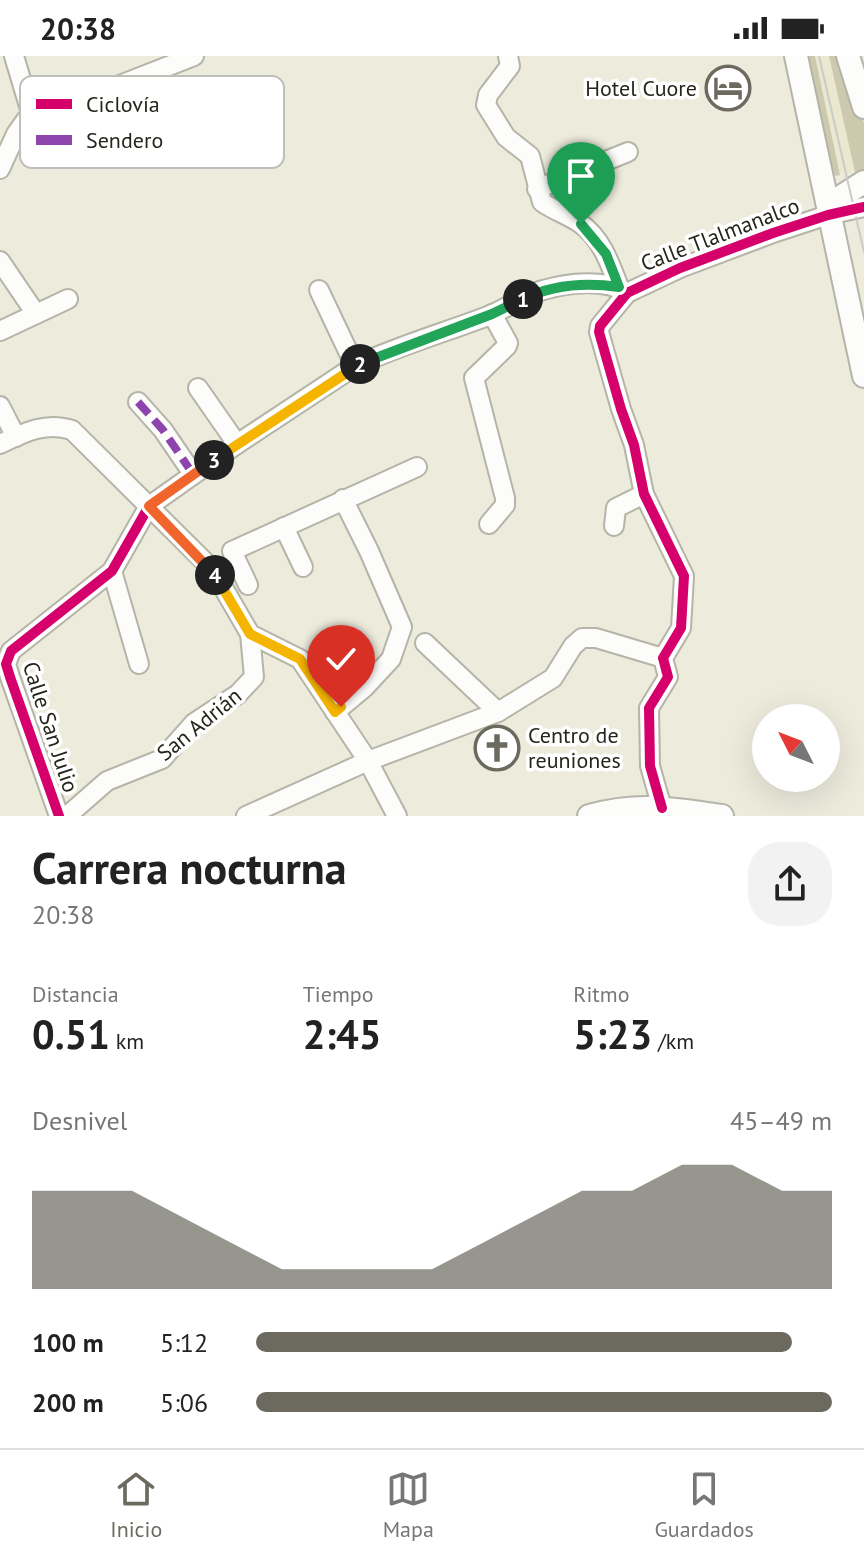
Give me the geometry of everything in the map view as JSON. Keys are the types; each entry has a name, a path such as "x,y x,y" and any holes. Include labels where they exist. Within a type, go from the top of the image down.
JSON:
{"main road":[{"path":"796,56 864,376"},
{"path":"848,56 864,107"},
{"path":"828,215 839,198 864,182"},
{"path":"589,816 636,807 722,816"}],"street":[{"path":"14,56 20,76"},
{"path":"143,76 194,56"},
{"path":"508,56 510,66 488,95 486,105 506,137 530,156 542,202 581,224 596,240 623,290"},
{"path":"0,169 20,128"},
{"path":"537,189 628,152"},
{"name":"Calle Tlalmanalco","path":"623,290 828,215 864,207"},
{"path":"0,261 36,314"},
{"path":"139,664 112,571 149,506 355,366 376,356 492,314 540,290 596,284 623,290"},
{"path":"319,290 355,366"},
{"path":"623,290 599,332 634,445 644,494 684,576 681,628 663,658 668,677 649,708 650,766 662,808"},
{"path":"0,331 68,299"},
{"path":"489,524 505,505 505,498 474,378 508,343 492,314"},
{"path":"198,388 237,444"},
{"path":"138,402 163,430 193,474"},
{"path":"0,406 8,440 49,426 72,430 213,570 250,634 300,659 368,761 397,816"},
{"path":"248,585 232,551 417,467"},
{"path":"614,526 616,508 644,494"},
{"path":"335,712 365,687 391,659 402,627 343,499"},
{"path":"284,527 303,567"},
{"name":"Calle San Julio","path":"59,816 6,664 11,651 112,571"},
{"name":"San Adrián","path":"67,816 107,781 162,759 194,723 238,694 254,677 250,634"},
{"path":"246,816 368,761 498,712 553,678 573,646 582,638 596,638 663,658"},
{"path":"425,643 498,712"}],"shaded area":[{"path":"807,56 815,56 840,175 834,175"},
{"path":"815,56 829,56 855,172 840,175"},
{"path":"829,56 843,56 864,123 864,171 855,172"}],"tram line":[{"path":"819,56 864,252"}],"marked path":[{"path":"138,402 163,430 193,474"}],"cycle path":[{"path":"662,808 650,766 649,708 668,677 663,658 681,628 684,576 644,494 634,445 621,409 599,332 600,326 627,293 680,268 773,233 864,207"},
{"path":"59,816 6,664 11,651 112,571 149,506 355,366 488,316 543,290 563,285 598,284 627,293"}],"place":[{"name":"Hotel Cuore","path":"728,88"},
{"name":"Centro de reuniones","path":"497,748"}],"route":[{"path":"341,707 335,712 300,659 250,634 213,570 149,506 355,366 376,356 492,314 540,290 596,284 619,287 606,254 581,224"}]}
